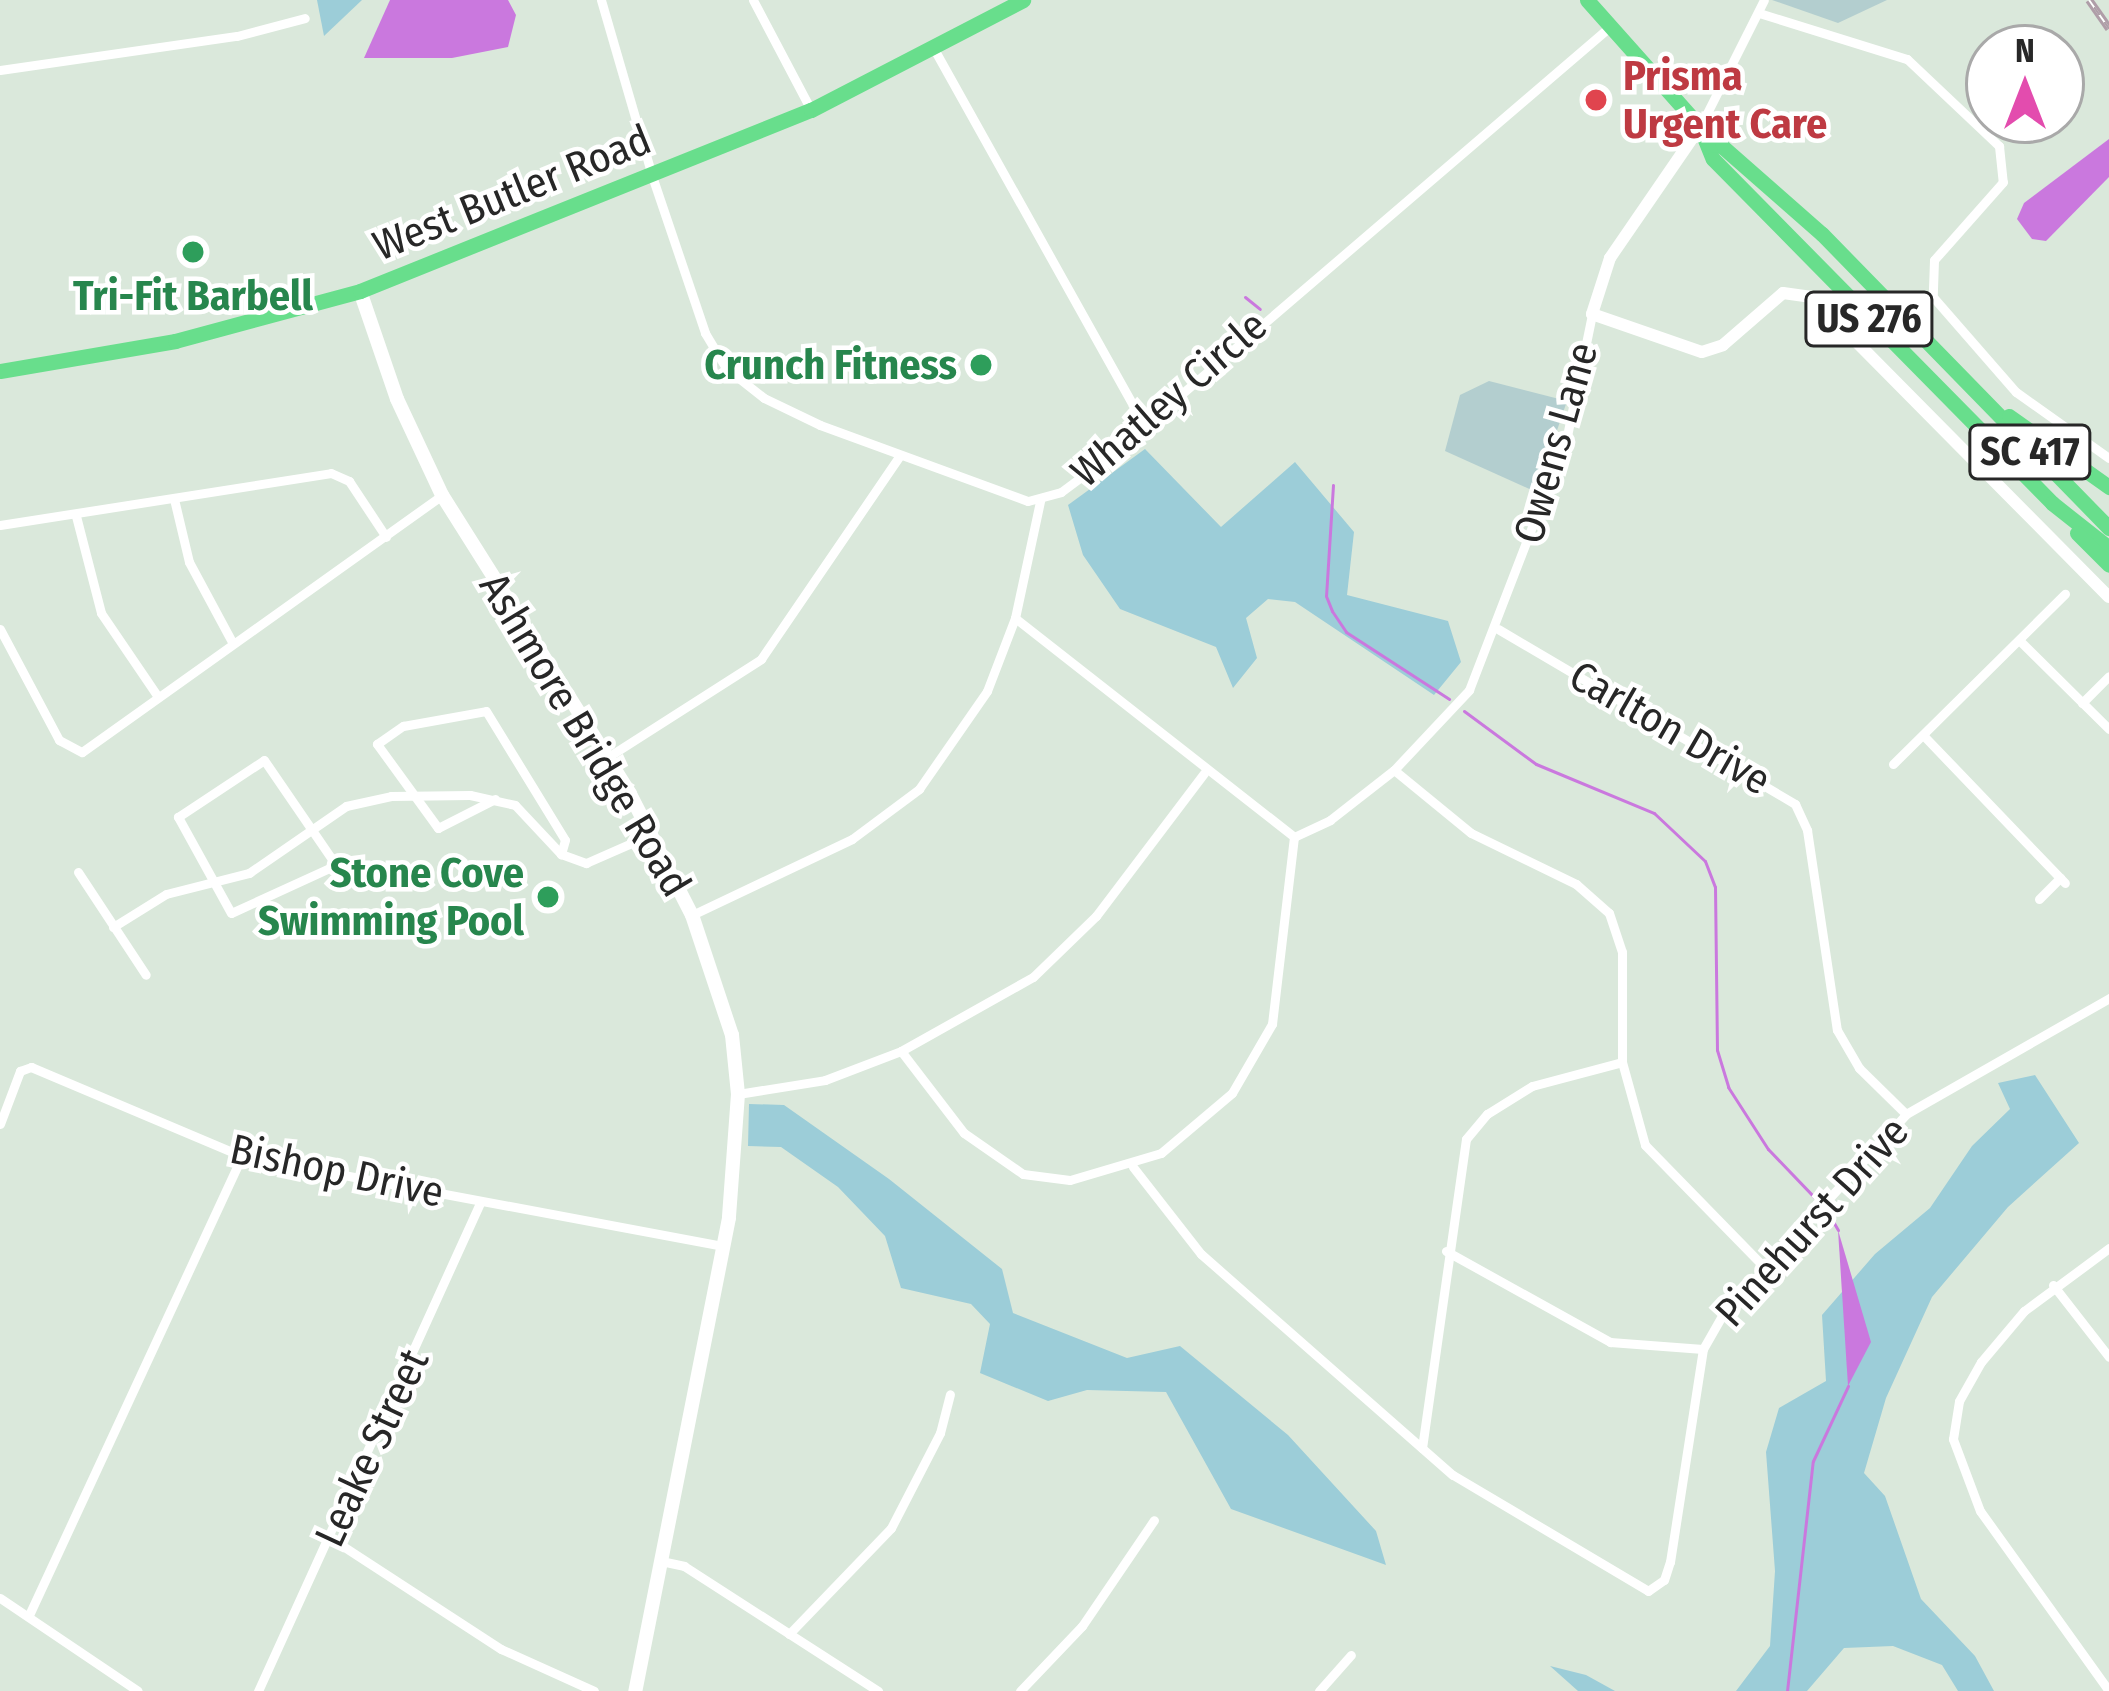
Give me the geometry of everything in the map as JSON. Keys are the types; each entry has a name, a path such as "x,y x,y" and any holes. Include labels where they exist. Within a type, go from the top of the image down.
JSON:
{"main road":[{"name":"West Butler Road","path":"0,371 184,339 360,292 811,110 1023,0"},
{"name":"US 276","path":"1587,0 1606,30 1700,127 1729,146 1956,370 2109,488"},
{"name":"US 276","path":"1700,127 1712,159 2109,565"},
{"name":"Ashmore Bridge Road","path":"360,292 397,399 442,495 608,757 692,915 724,999 738,1094 724,1246 635,1691"},
{"name":"SC 417","path":"1956,370 2109,528"},
{"name":"SC 417","path":"2051,503 2109,548"}],"street":[{"name":"Whatley Circle","path":"601,0 652,176 705,333 726,368 780,407 899,457 1040,501 1080,479 1606,30"},
{"path":"753,0 811,110"},
{"name":"Owens Lane","path":"1294,837 1330,820 1394,770 1469,691 1498,628 1568,436 1592,314 1610,257 1700,127 1764,0"},
{"path":"1759,13 1907,59 1999,146 2003,182 1940,250 1930,272 1933,297 2016,392 2109,458"},
{"path":"0,70 237,36 305,18"},
{"path":"934,49 1144,425"},
{"path":"1592,314 1702,352 1723,345 1783,293 1812,297 2109,597"},
{"path":"608,757 761,659 899,457"},
{"path":"0,525 332,472 349,481 386,537"},
{"path":"0,629 68,752 82,752 156,694 442,495"},
{"path":"174,499 189,562 232,642"},
{"path":"692,915 851,839 904,804 975,712 1015,618 1040,501"},
{"path":"76,516 101,613 156,694"},
{"path":"1892,764 2065,594"},
{"path":"902,1051 964,1133 1012,1169 1058,1180 1133,1166 1216,1112 1265,1040 1281,986 1294,837 1204,772 1015,618"},
{"name":"Carlton Drive","path":"1498,628 1795,804 1807,830 1837,1030 1859,1068 1906,1114"},
{"path":"2020,641 2109,730"},
{"path":"2082,703 2109,676"},
{"path":"495,799 438,828 377,744 404,725 486,711 565,840 561,854"},
{"path":"1923,735 2063,880 2039,899"},
{"path":"264,760 336,865 330,873 231,913 216,878 178,817 264,760"},
{"path":"1394,770 1472,833 1576,884 1609,913 1622,952 1622,1062 1652,1158 1763,1266"},
{"path":"738,1094 825,1080 902,1051 1003,998 1061,954 1204,772"},
{"path":"113,927 166,894 249,873 346,806 414,796 495,799 515,806 561,854 603,860 650,835"},
{"path":"78,872 146,975"},
{"name":"Pinehurst Drive","path":"1133,1166 1201,1254 1422,1448 1481,1494 1654,1590 1670,1562 1703,1349 1763,1266 1906,1114 2109,998"},
{"path":"1422,1448 1460,1154 1475,1125 1532,1086 1622,1062"},
{"name":"Bishop Drive","path":"0,1124 20,1071 31,1067 242,1156 724,1246"},
{"path":"29,1615 242,1156"},
{"name":"Leake Street","path":"258,1691 332,1539 480,1203"},
{"path":"2109,1248 2053,1285 1969,1380 1954,1419 1955,1457 1980,1511 2109,1691"},
{"path":"1446,1251 1610,1342 1703,1349"},
{"path":"2053,1285 2109,1357"},
{"path":"789,1634 891,1528 940,1433 950,1394"},
{"path":"1020,1691 1082,1625 1154,1520"},
{"path":"332,1539 501,1649 594,1691"},
{"path":"661,1561 684,1567 878,1691"},
{"path":"0,1598 138,1691"},
{"path":"1319,1691 1352,1655"}],"shaded area":[{"path":"317,0 362,0 324,36"},
{"path":"390,0 508,0 516,15 508,47 452,58 364,58"},
{"path":"1772,0 1887,0 1838,23"},
{"path":"2109,139 2109,177 2046,241 2032,239 2017,219 2024,203"},
{"path":"1489,381 1567,401 1536,492 1445,451 1460,395"},
{"path":"1145,449 1221,527 1295,462 1354,532 1347,595 1448,621 1461,662 1434,695 1295,602 1268,599 1246,618 1257,658 1233,688 1216,647 1120,609 1083,555 1068,505"},
{"path":"2035,1075 2079,1143 2008,1207 1932,1297 1886,1398 1864,1473 1885,1496 1921,1599 1975,1656 1994,1691 1958,1691 1942,1665 1893,1646 1844,1648 1807,1691 1736,1691 1770,1646 1775,1571 1766,1452 1779,1408 1826,1381 1822,1315 1875,1254 1930,1208 1972,1146 2010,1109 1998,1083"},
{"path":"749,1104 784,1105 889,1179 1002,1269 1013,1313 1127,1358 1180,1346 1288,1435 1376,1531 1386,1565 1231,1509 1166,1392 1087,1390 1048,1401 980,1373 990,1324 971,1304 901,1288 885,1236 838,1187 781,1147 748,1146"},
{"path":"1838,1230 1871,1342 1848,1386"},
{"path":"1550,1666 1586,1675 1615,1691 1578,1691"}],"waterway":[{"path":"1245,297 1260,309"},
{"path":"1333,485 1326,596 1332,611 1346,632 1449,699"},
{"path":"1464,711 1536,764 1654,813 1705,861 1715,887 1717,1050 1728,1087 1768,1149 1814,1197"},
{"path":"1831,1218 1838,1230"},
{"path":"1787,1691 1813,1461 1848,1386"}],"railway":[{"path":"2089,0 2109,29"}],"place":[{"name":"Prisma Urgent Care","path":"1596,100"},
{"name":"Tri-Fit Barbell","path":"193,252"},
{"name":"Crunch Fitness","path":"981,365"},
{"name":"Stone Cove Swimming Pool","path":"548,897"}]}
